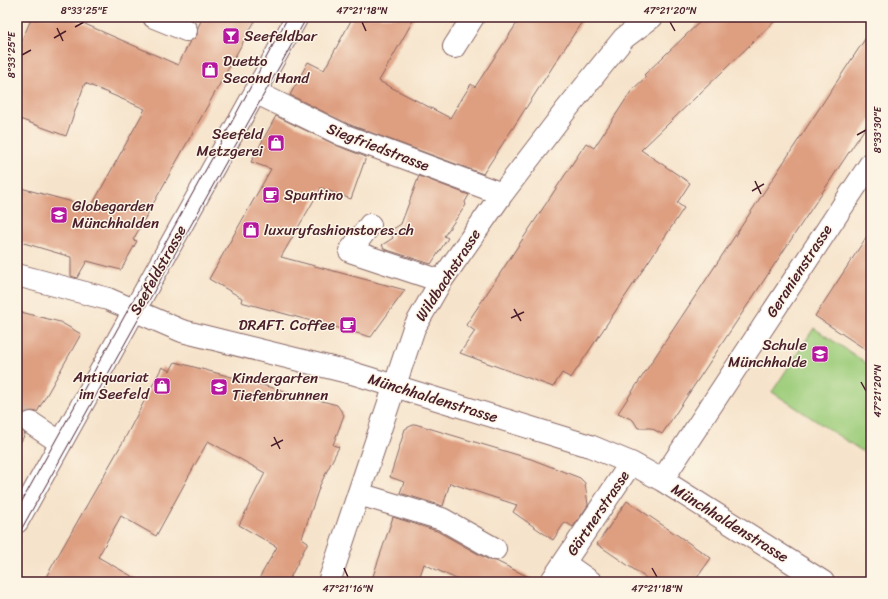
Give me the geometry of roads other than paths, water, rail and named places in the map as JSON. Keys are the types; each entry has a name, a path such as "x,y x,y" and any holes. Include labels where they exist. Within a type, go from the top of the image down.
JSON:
{"street":[{"path":"155,17 186,30"},
{"name":"Seefeldstrasse","path":"17,522 257,93 297,17"},
{"path":"454,47 473,17"},
{"name":"Wildbachstrasse","path":"329,582 396,387 414,328 441,281 502,194 586,84 624,38 652,17"},
{"name":"Siegfriedstrasse","path":"257,93 343,135 502,194"},
{"name":"Geranienstrasse","path":"662,480 871,163"},
{"path":"370,225 350,251 441,281"},
{"name":"Münchhaldenstrasse","path":"17,275 108,299 182,331 352,373 590,446 631,463 662,480 824,582"},
{"path":"31,424 61,443"},
{"name":"Gärtnerstrasse","path":"551,582 631,463"},
{"path":"359,494 442,519 495,549"},
{"path":"564,563 591,582"}],"tunnel":[{"path":"17,415 31,423"}],"tram line":[{"path":"17,510 220,144 288,17"},
{"path":"17,537 307,17"}],"place":[{"name":"Seefeldbar","path":"231,36"},
{"name":"Duetto Second Hand","path":"210,70"},
{"name":"Seefeld Metzgerei","path":"276,143"},
{"name":"Spuntino","path":"271,195"},
{"name":"Globegarden Münchhalden","path":"59,215"},
{"name":"luxuryfashionstores.ch","path":"251,230"},
{"name":"DRAFT. Coffee","path":"348,325"},
{"name":"Schule Münchhalde","path":"820,354"},
{"name":"Antiquariat im Seefeld","path":"162,386"},
{"name":"Kindergarten Tiefenbrunnen","path":"219,387"}]}
